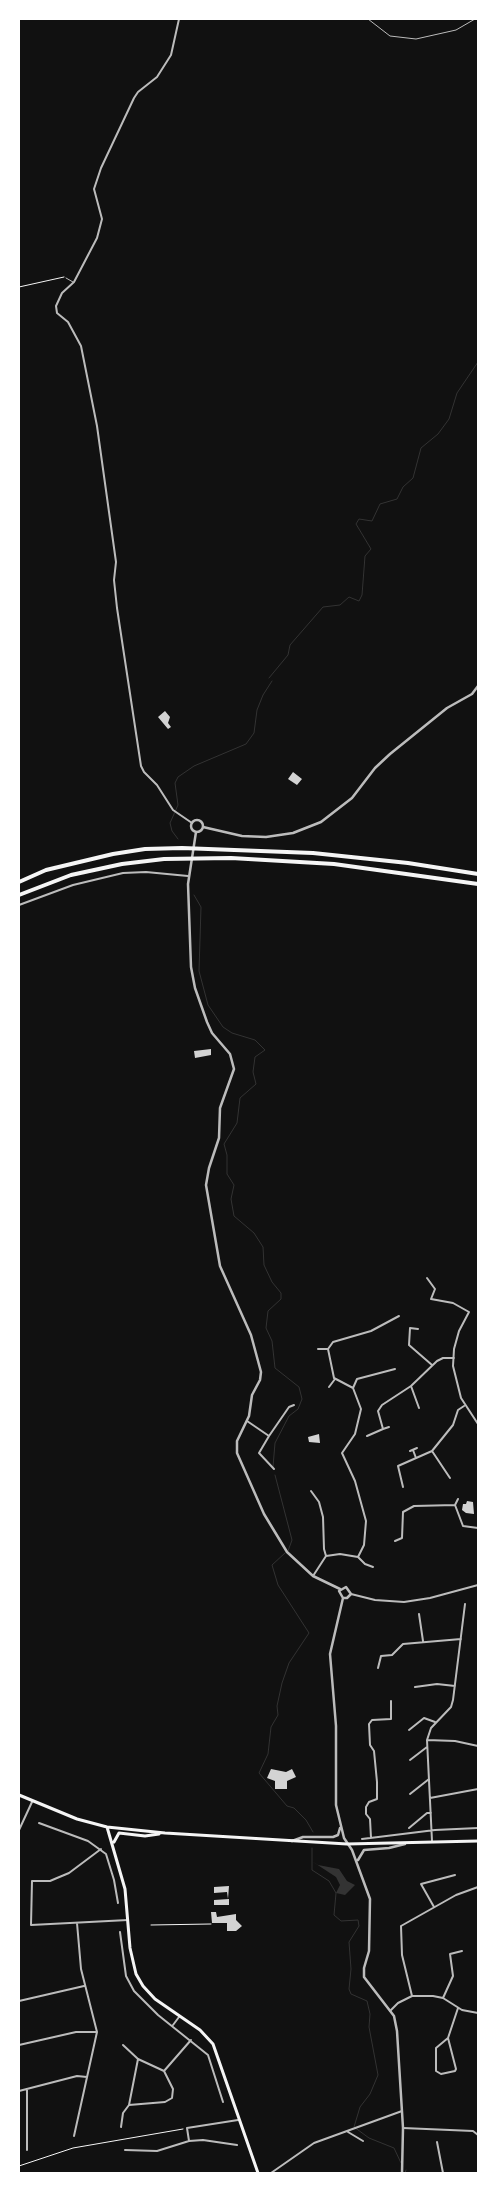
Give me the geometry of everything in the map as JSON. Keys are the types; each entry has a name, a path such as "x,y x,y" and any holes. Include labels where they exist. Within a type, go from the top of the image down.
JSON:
{"highway":[{"path":"19,882 46,870 113,854 144,849 182,848 271,850 350,856 478,874"},
{"path":"19,895 71,875 100,868 142,861 180,859 239,858 334,864 478,884"}],"main road":[{"path":"19,1795 58,1813 107,1827 165,1833 347,1844 478,1841"},
{"path":"107,1827 126,1889 130,1948 133,1966 139,1980 155,1999 200,2030 213,2044 258,2173"},
{"path":"115,1851 114,1840 119,1833 145,1836 165,1833"}],"street":[{"path":"179,19 171,55 157,78 138,92 134,98 101,168 94,193 101,213 100,228 74,282 62,294 56,306 58,313 68,322 81,346 97,426 116,562 114,580 117,608 139,754 144,772 157,785 173,810 192,823"},
{"path":"192,823 199,820 203,827 242,836 266,837 293,833 321,822 352,798 375,768 390,754 447,708 472,694 478,686"},
{"path":"192,823 192,829 196,832"},
{"path":"203,827 196,832 188,876 188,924 195,988 209,1028 230,1054 234,1069 220,1108 219,1138 209,1168 206,1186 220,1266 242,1313 260,1366 260,1380 252,1396 247,1421 237,1441 237,1453 264,1514 286,1552 313,1576 340,1589 348,1587 350,1594"},
{"path":"19,905 73,885 123,873 146,872 188,876"},
{"path":"427,1278 436,1289 431,1300 453,1303 469,1312 459,1331 454,1358 454,1376 464,1406 478,1424"},
{"path":"358,1557 364,1545 366,1521 355,1481 342,1453 355,1434 360,1417 360,1402 353,1388 336,1379 329,1362 328,1348 332,1342 371,1331 399,1316"},
{"path":"418,1329 410,1328 409,1345 432,1365"},
{"path":"318,1349 328,1348"},
{"path":"383,1429 378,1411 394,1396 410,1386 432,1365 443,1358 454,1358"},
{"path":"353,1388 357,1379 396,1370"},
{"path":"329,1387 336,1379"},
{"path":"410,1386 419,1408"},
{"path":"274,1469 260,1454 289,1407 294,1405"},
{"path":"402,1487 397,1468 432,1450 453,1425 458,1410 464,1406"},
{"path":"247,1421 270,1436"},
{"path":"367,1436 389,1427"},
{"path":"416,1458 412,1450 417,1448"},
{"path":"432,1450 450,1478"},
{"path":"311,1491 319,1502 323,1517 326,1556"},
{"path":"458,1499 455,1505 463,1526 478,1528"},
{"path":"395,1541 402,1538 403,1512 414,1506 455,1505"},
{"path":"313,1576 326,1556 340,1554 358,1557 365,1564 373,1567"},
{"path":"350,1594 375,1600 404,1602 430,1598 478,1585"},
{"path":"340,1589 339,1594 343,1598"},
{"path":"343,1598 347,1598 350,1594"},
{"path":"343,1598 330,1654 336,1726 336,1805 340,1826 347,1844 358,1863 370,1899 369,1951 363,1972 366,1980 395,2019 403,2128 402,2173"},
{"path":"432,1841 427,1740 435,1722 451,1707 466,1604"},
{"path":"419,1614 423,1641"},
{"path":"378,1668 381,1656 392,1655 403,1644 461,1639"},
{"path":"416,1687 437,1684 455,1686"},
{"path":"371,1838 370,1819 366,1814 366,1807 369,1802 377,1799 377,1795 374,1751 370,1745 369,1724 372,1720 391,1720 391,1701"},
{"path":"409,1730 424,1718 435,1722"},
{"path":"427,1740 455,1740 478,1746"},
{"path":"410,1760 427,1747"},
{"path":"410,1794 429,1779"},
{"path":"430,1798 478,1789"},
{"path":"19,1830 32,1802"},
{"path":"409,1828 427,1814 431,1814"},
{"path":"38,1823 88,1841 101,1849 106,1854 110,1864 118,1903"},
{"path":"292,1841 303,1837 333,1837 340,1833 340,1826"},
{"path":"362,1839 431,1830 478,1828"},
{"path":"358,1863 359,1855 364,1850 389,1848 414,1842"},
{"path":"101,1849 88,1860 58,1878 32,1881 31,1925 128,1920"},
{"path":"434,1907 422,1884 455,1875"},
{"path":"412,1996 402,1955 401,1926 434,1907 478,1887 478,1891"},
{"path":"74,2136 97,2032 80,1969 77,1923"},
{"path":"120,1932 126,1976 134,1991 158,2015 208,2055 222,2102"},
{"path":"443,1998 453,1976 450,1954 462,1951"},
{"path":"19,2001 84,1986"},
{"path":"390,2011 398,2003 412,1996 433,1996 443,1998 458,2008 478,2013"},
{"path":"448,2038 456,2068 455,2071 441,2074 436,2071 436,2048 448,2038 458,2008"},
{"path":"172,2026 179,2017"},
{"path":"19,2045 76,2032 97,2032"},
{"path":"164,2071 191,2040"},
{"path":"123,2045 138,2059 164,2071 174,2089 172,2098 146,2105 129,2105"},
{"path":"121,2128 123,2113 129,2105 138,2059"},
{"path":"215,2076 224,2072"},
{"path":"19,2091 78,2076 87,2077"},
{"path":"27,2089 27,2150"},
{"path":"271,2173 314,2143 348,2132 402,2110"},
{"path":"189,2141 187,2128 238,2120"},
{"path":"403,2128 473,2131 478,2135"},
{"path":"348,2132 363,2141"},
{"path":"125,2150 157,2151 189,2141 203,2140 236,2145"},
{"path":"437,2142 443,2173"}],"lane":[{"path":"368,19 390,36 416,40 456,30 475,19"},
{"path":"66,278 74,282"}],"path":[{"path":"19,287 63,277"},
{"path":"151,1924 211,1924"},
{"path":"19,2166 37,2158 73,2148 181,2129"}],"shaded area":[{"path":"310,1860 318,1865 339,1869 347,1881 355,1885 345,1895 336,1893 340,1885 336,1877"}],"building":[{"path":"165,711 170,717 168,723 171,727 168,729 158,717"},
{"path":"293,772 302,779 297,785 288,779"},
{"path":"211,1049 211,1055 195,1058 194,1051"},
{"path":"319,1434 320,1443 309,1442 308,1437"},
{"path":"467,1501 473,1502 474,1514 466,1513 462,1510 463,1504 466,1504"},
{"path":"271,1769 286,1772 292,1769 296,1777 287,1781 287,1789 275,1789 275,1781 267,1778"},
{"path":"229,1886 228,1899 227,1892 214,1893 214,1887"},
{"path":"229,1899 229,1905 214,1905 214,1900"},
{"path":"211,1912 216,1912 217,1917 236,1914 236,1920 242,1926 236,1931 227,1931 227,1923 212,1923"}],"waterway":[{"path":"269,678 288,655 290,645 323,607 340,605 349,597 359,601 362,595 365,556 371,549 356,524 359,519 372,521 380,504 397,499 403,487 413,478 421,448 438,434 449,419 457,393 478,362"},
{"path":"178,839 172,831 170,823 178,805 175,783 178,777 194,766 246,744 254,733 257,710 263,695 272,681"},
{"path":"194,895 201,907 199,971 208,1005 223,1027 232,1033 255,1040 265,1050 255,1057 253,1072 256,1084 240,1098 237,1123 224,1144 227,1155 227,1174 234,1185 231,1199 234,1216 254,1233 263,1247 264,1265 272,1282 281,1293 281,1299 268,1311 266,1328 272,1341 275,1368 299,1387 302,1399 298,1409 289,1416 275,1443 273,1467"},
{"path":"275,1475 292,1540 288,1551"},
{"path":"285,1553 272,1565 278,1585 309,1633 289,1663 277,1706 278,1715 271,1727 268,1754 259,1773 287,1806 294,1808 306,1820 313,1832"},
{"path":"312,1848 312,1870 329,1881 336,1893 334,1915 341,1921 358,1920 359,1926 349,1942 351,1969 349,1989 351,1994 367,2001 370,2014 369,2027 378,2075 370,2094 360,2107 354,2127 369,2138 394,2148 401,2163"}]}
